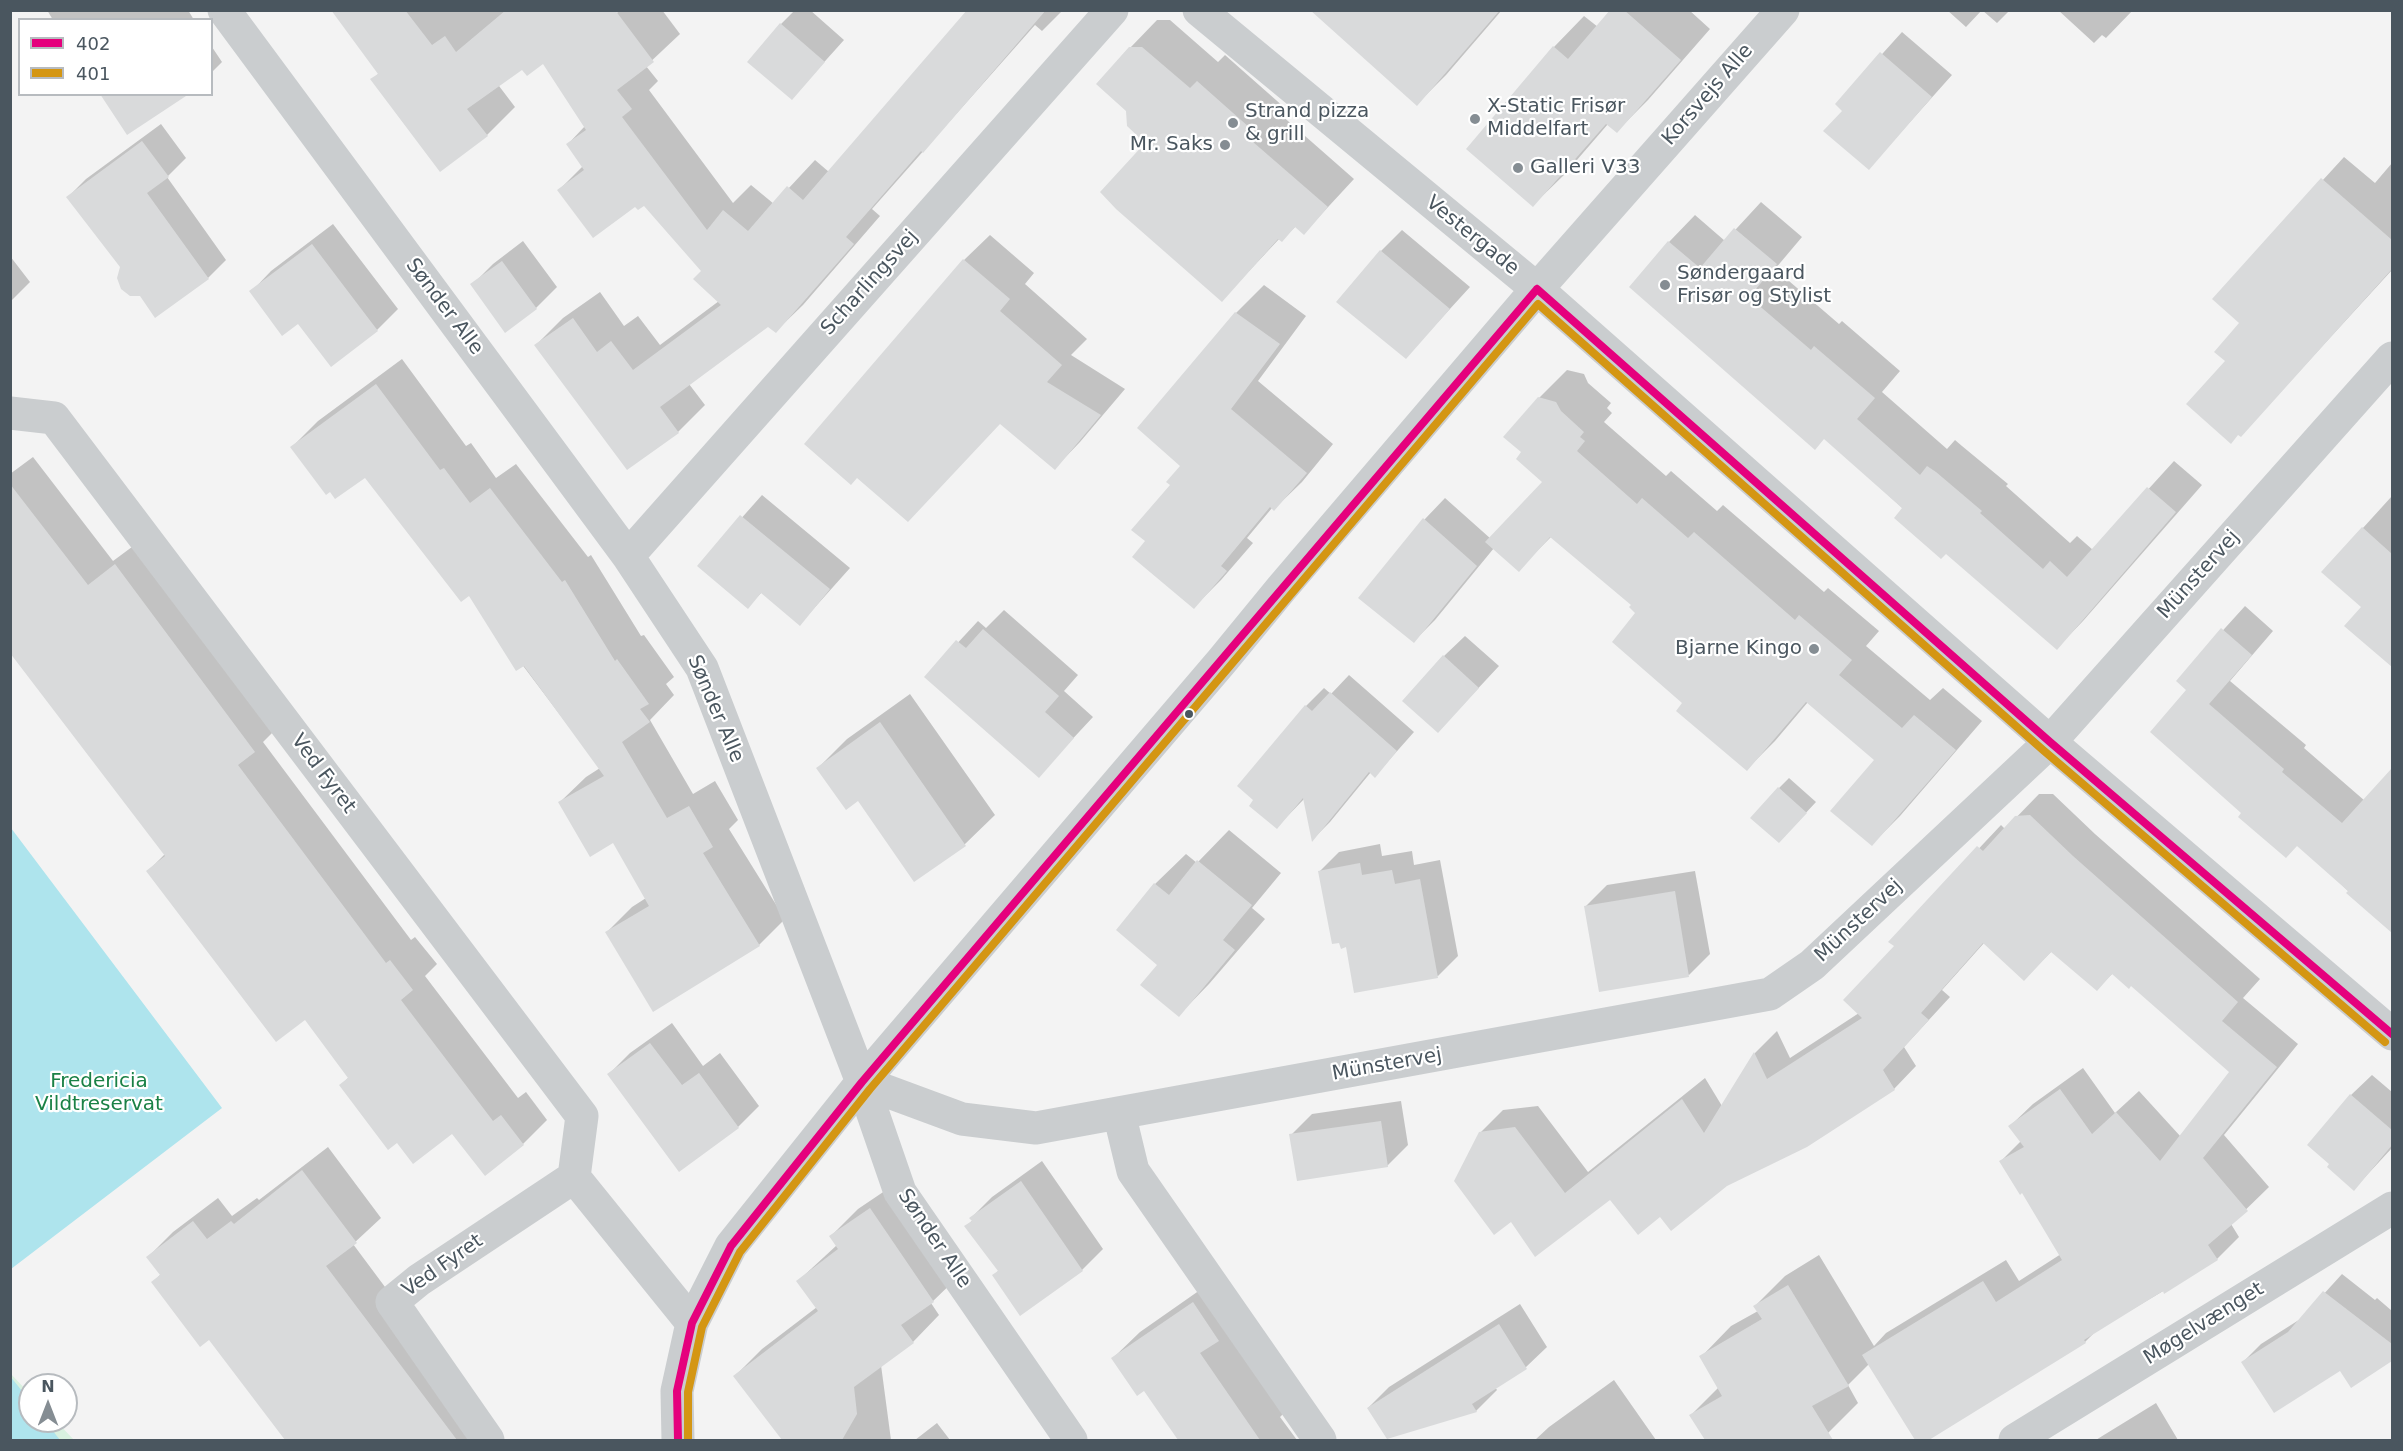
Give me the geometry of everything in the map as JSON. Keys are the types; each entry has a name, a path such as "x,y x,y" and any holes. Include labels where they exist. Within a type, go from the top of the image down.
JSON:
{"street":[{"name":"Sønder Alle","path":"224,10 628,556 702,668 862,1082 900,1192 1071,1440"},
{"name":"Scharlingsvej","path":"628,556 1112,10"},
{"name":"Vestergade","path":"1199,10 1537,289 2050,742 2392,1034"},
{"name":"Korsvejs Alle","path":"678,1440 677,1391 692,1323 731,1246 862,1082 1537,289 1783,10"},
{"name":"Münstervej","path":"862,1082 962,1119 1036,1128 1770,994 1812,965 2050,742 2392,358"},
{"name":"Ved Fyret","path":"10,413 54,418 582,1116 574,1177 419,1280 392,1302 488,1440"},
{"path":"1119,1113 1133,1171 1320,1440"},
{"path":"574,1177 692,1323"},
{"name":"Møgelvænget","path":"2015,1440 2392,1208"}],"green space":[{"path":"10,1373 18,1381 18,1433 67,1433 74,1440 11,1440"}],"water":[{"name":"Fredericia Vildtreservat","path":"11,828 222,1108 11,1269"},
{"path":"10,1376 18,1386 18,1433 54,1433 60,1440 11,1440"}],"building":[{"path":"331,10 405,10 432,45 445,36 456,52 506,10 615,10 654,62 617,90 632,109 622,117 707,230 723,210 748,231 787,186 803,200 967,10 1046,10 923,153 921,151 846,237 854,244 776,333 768,327 660,407 679,433 627,470 534,345 573,318 597,352 611,341 633,370 721,305 693,279 701,271 644,206 638,210 635,207 593,238 557,190 584,170 566,144 586,130 543,64 527,76 522,70 467,109 488,136 440,172 370,79 378,74"},
{"path":"1310,10 1500,10 1417,106"},
{"path":"1610,10 1624,10 1681,60 1617,133 1606,124 1533,207 1466,149 1553,46 1568,59"},
{"path":"780,23 825,62 792,100 747,62"},
{"path":"1129,47 1142,47 1190,88 1197,81 1259,136 1253,142 1328,207 1304,235 1295,227 1282,242 1278,239 1222,302 1116,209 1100,192 1145,143 1127,126 1126,111 1096,84"},
{"path":"1880,52 1932,97 1869,170 1823,131 1842,111 1835,104"},
{"path":"101,96 186,96 127,135"},
{"path":"142,141 169,177 147,193 209,279 155,318 140,296 130,296 121,289 117,278 120,267 66,197"},
{"path":"2321,178 2392,240 2392,269 2241,437 2238,435 2231,444 2186,404 2225,361 2214,352 2239,323 2212,299"},
{"path":"1734,228 1777,264 1749,297 1811,350 1814,346 1875,398 1857,419 1920,475 1927,466 1936,472 1982,511 1980,513 2043,569 2050,561 2067,577 2147,487 2176,512 2057,650 1946,554 1941,559 1894,518 1902,508 1824,439 1815,450 1629,287 1668,241 1700,268"},
{"path":"312,244 378,331 331,367 298,324 282,336 249,291"},
{"path":"1380,250 1450,309 1406,359 1336,302"},
{"path":"963,259 1010,299 1000,311 1062,365 1047,382 1101,415 1055,470 1000,424 908,522 857,478 851,485 804,444"},
{"path":"502,261 537,309 505,333 470,284"},
{"path":"1235,312 1280,344 1231,409 1307,473 1274,511 1270,507 1221,566 1227,571 1194,609 1132,557 1145,541 1131,530 1170,485 1166,482 1180,466 1137,428"},
{"path":"376,384 440,470 444,468 470,503 490,488 562,582 565,580 615,661 617,659 649,704 640,709 650,722 622,742 667,818 689,806 713,847 703,853 760,946 653,1012 605,932 649,906 613,843 590,857 558,802 604,776 524,666 516,671 469,596 461,602 365,478 335,499 330,492 326,495 290,447"},
{"path":"1538,397 1556,402 1561,411 1584,432 1580,437 1585,441 1577,451 1637,504 1642,498 1688,538 1694,532 1795,620 1799,615 1852,660 1839,675 1902,728 1914,715 1956,750 1872,846 1830,811 1874,760 1806,702 1747,771 1676,711 1682,703 1612,642 1635,613 1629,607 1631,605 1550,537 1519,572 1485,542 1542,482 1516,459 1521,452 1503,437"},
{"path":"10,484 88,585 115,564 255,752 238,765 386,963 390,960 413,990 401,1000 493,1121 501,1115 524,1145 485,1176 452,1134 413,1164 397,1143 388,1150 339,1085 348,1078 305,1020 276,1042 146,871 165,856 10,653"},
{"path":"740,515 830,589 800,626 761,593 748,609 697,566"},
{"path":"1423,518 1477,566 1414,643 1358,598"},
{"path":"2362,527 2392,554 2392,667 2344,626 2361,607 2321,572"},
{"path":"2221,628 2252,655 2209,704 2284,769 2282,772 2342,823 2392,768 2392,933 2297,846 2286,858 2238,817 2241,813 2150,732 2186,690 2176,681"},
{"path":"983,629 1059,696 1045,712 1074,738 1039,778 924,677 956,640 966,648"},
{"path":"1443,655 1479,688 1438,733 1402,701"},
{"path":"1330,692 1397,751 1375,778 1369,772 1312,842 1303,798 1277,829 1249,806 1253,800 1237,786 1305,705 1312,711"},
{"path":"880,722 966,846 914,882 858,801 846,810 816,768"},
{"path":"1778,787 1807,813 1779,843 1750,818"},
{"path":"2030,815 2238,1002 2222,1021 2277,1067 2203,1158 2248,1211 2208,1245 2218,1260 2084,1340 2086,1343 1929,1440 1915,1440 1862,1355 1983,1281 1996,1302 2062,1260 2022,1193 2020,1195 1999,1161 2024,1147 2008,1126 2060,1089 2092,1134 2116,1112 2160,1161 2229,1072 2131,986 2129,989 2112,974 2097,991 2051,952 2024,981 1983,943 1921,1013 1929,1020 1883,1070 1895,1090 1807,1147 1727,1186 1671,1231 1660,1217 1638,1235 1610,1200 1535,1257 1511,1222 1494,1235 1454,1181 1479,1132 1515,1127 1565,1193 1682,1099 1704,1133 1754,1052 1767,1079 1862,1018 1843,1000 1894,946 1888,942 1977,846 1983,851 2015,816"},
{"path":"1197,860 1252,905 1223,940 1235,950 1179,1017 1140,985 1157,965 1116,930 1154,883 1169,895"},
{"path":"1360,863 1362,875 1392,870 1395,884 1420,879 1438,978 1354,993 1346,947 1341,949 1339,943 1332,944 1318,871"},
{"path":"1675,891 1689,977 1599,992 1584,906"},
{"path":"650,1043 682,1085 699,1073 739,1128 679,1172 607,1074"},
{"path":"2350,1094 2392,1130 2392,1145 2354,1191 2327,1167 2329,1164 2307,1145"},
{"path":"1381,1121 1388,1167 1297,1181 1289,1134"},
{"path":"302,1170 357,1243 326,1266 457,1440 285,1440 209,1340 200,1347 151,1282 160,1275 146,1257 193,1221 207,1239 231,1221 234,1224"},
{"path":"1021,1181 1083,1271 1020,1316 992,1275 998,1271 964,1226 972,1221 969,1218"},
{"path":"870,1208 934,1302 901,1325 914,1343 854,1387 857,1414 842,1440 782,1440 733,1376 818,1311 796,1281 838,1249 829,1236"},
{"path":"1788,1285 1849,1386 1812,1406 1833,1440 1705,1440 1689,1415 1722,1396 1699,1356 1762,1319 1753,1306"},
{"path":"2323,1291 2392,1344 2392,1361 2351,1388 2340,1371 2274,1413 2241,1362 2288,1332"},
{"path":"1193,1302 1219,1341 1200,1353 1260,1440 1178,1440 1144,1391 1137,1396 1111,1358"},
{"path":"1499,1324 1527,1369 1472,1404 1477,1412 1387,1439 1367,1408"}],"transit line":[{"name":"402","path":"1537,289 2050,742 2392,1034"},
{"name":"402","path":"678,1440 677,1391 692,1323 731,1246 862,1082 1537,289"},
{"name":"401","path":"688,1440 688,1392 702,1327 740,1252 870,1089 1538,304 2043,750 2385,1042"}],"place":[{"name":"X-Static Frisør Middelfart","path":"1475,119"},
{"name":"Strand pizza & grill","path":"1233,123"},
{"name":"Mr. Saks","path":"1225,145"},
{"name":"Galleri V33","path":"1518,168"},
{"name":"Søndergaard Frisør og Stylist","path":"1665,285"},
{"name":"Bjarne Kingo","path":"1814,649"}]}
